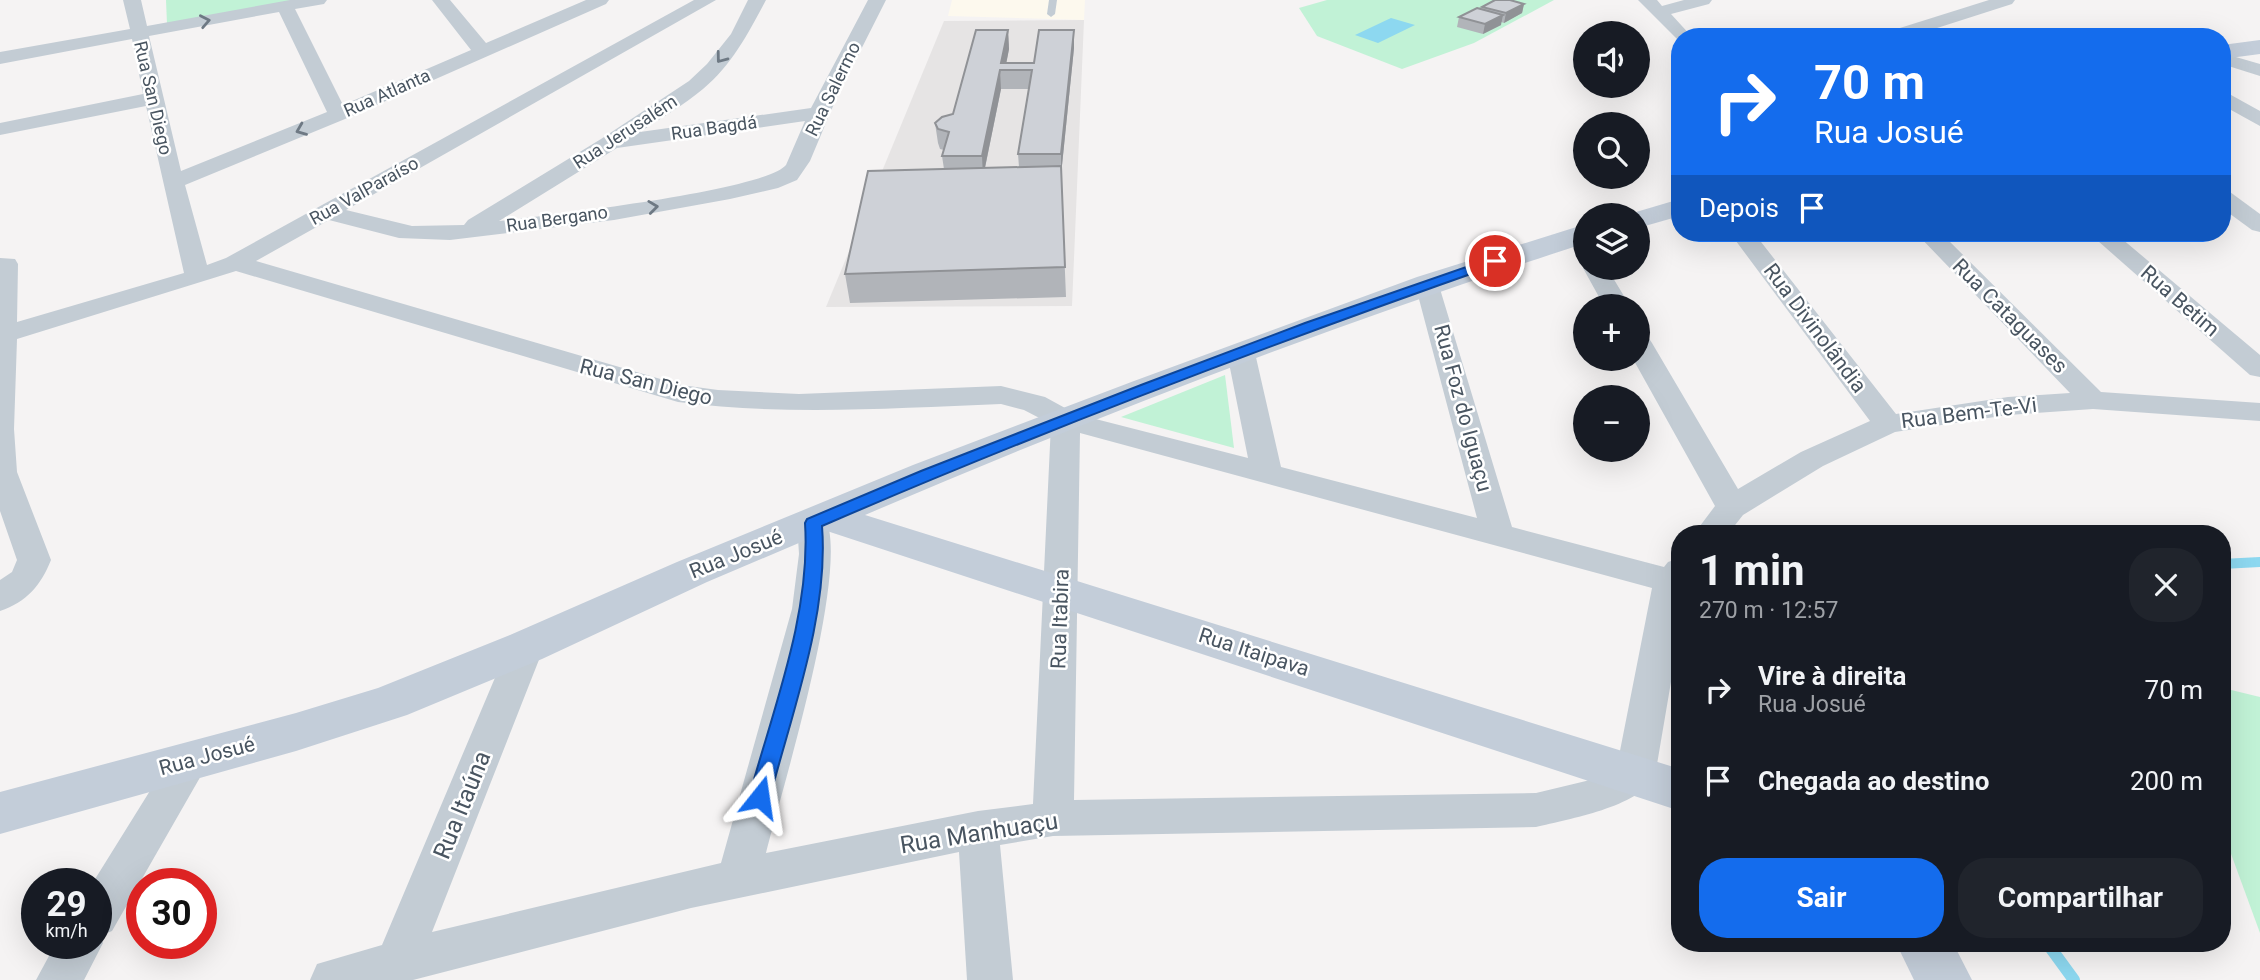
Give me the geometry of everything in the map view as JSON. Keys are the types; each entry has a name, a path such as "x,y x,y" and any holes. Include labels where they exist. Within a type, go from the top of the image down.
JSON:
{"street":[{"path":"133,2 155,0"},
{"path":"0,58 318,0"},
{"path":"441,0 482,51"},
{"name":"Rua Atlanta","path":"173,182 338,115 482,51 560,7 600,0"},
{"name":"Rua ValParaíso","path":"2,335 198,277 235,263 707,0"},
{"name":"Rua Jerusalém","path":"464,232 609,144 696,85 714,68 739,35 757,0"},
{"name":"Rua Salermo","path":"787,177 802,158 819,113 877,0"},
{"path":"1653,6 1703,0"},
{"path":"1918,28 2007,0"},
{"name":"Rua San Diego","path":"133,2 138,34 198,277"},
{"path":"285,6 338,115"},
{"path":"1653,6 1674,28"},
{"path":"2231,51 2260,47"},
{"path":"2231,61 2260,70"},
{"path":"0,129 155,98"},
{"path":"2231,102 2260,120"},
{"name":"Rua Bagdá","path":"609,144 819,113"},
{"name":"Rua Bergano","path":"326,212 402,231 426,234 464,232 687,202 787,177"},
{"path":"2231,204 2260,225"},
{"path":"1650,216 1671,210"},
{"name":"Rua Divinolândia","path":"1749,242 1888,424"},
{"name":"Rua Cataguases","path":"1937,242 2093,400"},
{"name":"Rua Betim","path":"2112,242 2260,369"},
{"name":"Rua Josué","path":"0,813 296,732 391,702 526,647 692,572 1066,419 1428,284 1573,243"},
{"name":"Rua San Diego","path":"235,263 678,393 724,401 804,402 1001,395 1033,401 1066,419"},
{"path":"0,598 26,579 34,560 1,472 2,335 6,264"},
{"name":"Rua Foz do Iguaçu","path":"1428,284 1497,533"},
{"path":"1241,353 1266,471"},
{"path":"1650,364 1732,508"},
{"name":"Rua Bem-Te-Vi","path":"1718,525 1732,508 1812,459 1888,424 2008,406 2093,400 2260,412"},
{"path":"1066,419 1497,533 1671,574"},
{"name":"Rua Itabira","path":"1053,818 1066,419"},
{"path":"738,878 810,609 821,520"},
{"name":"Rua Itaipava","path":"821,520 1062,590 1671,787"},
{"path":"1635,776 1671,595"},
{"name":"Rua Itaúna","path":"397,962 526,647"},
{"path":"112,890 190,760"},
{"name":"Rua Manhuaçu","path":"333,980 738,878 978,830 1053,818 1536,810 1593,796 1635,776"},
{"path":"978,830 990,980"},
{"path":"1928,952 1944,980"},
{"path":"59,980 71,959"}],"lane":[{"path":"1051,14 1053,0"}],"shaded area":[{"path":"952,0 1085,0 1084,20 948,16"},
{"path":"1084,20 1072,306 826,307 944,21"}],"green space":[{"path":"166,0 296,0 167,24"},
{"path":"1327,0 1554,0 1474,43 1402,69 1317,36 1299,8"},
{"path":"1225,375 1234,448 1121,417"},
{"path":"2231,690 2260,697 2260,933 2231,854"}],"water":[{"path":"1391,18 1415,25 1378,43 1355,35"}],"building":[{"path":"1495,0 1524,4 1506,13 1482,7"},
{"path":"1477,8 1503,15 1485,24 1459,17"},
{"path":"976,30 1008,30 1001,63 1034,63 1039,30 1074,30 1061,154 1018,154 1032,70 1000,70 982,156 942,156 949,132 938,129 935,123 942,117 953,114"},
{"path":"1061,166 1065,267 845,274 868,171"}],"waterway":[{"path":"2231,564 2260,562"},
{"path":"2054,952 2074,980"}],"route":[{"path":"760,797 810,609 816,554 813,523 926,474 1146,388 1310,326 1495,261"}]}
